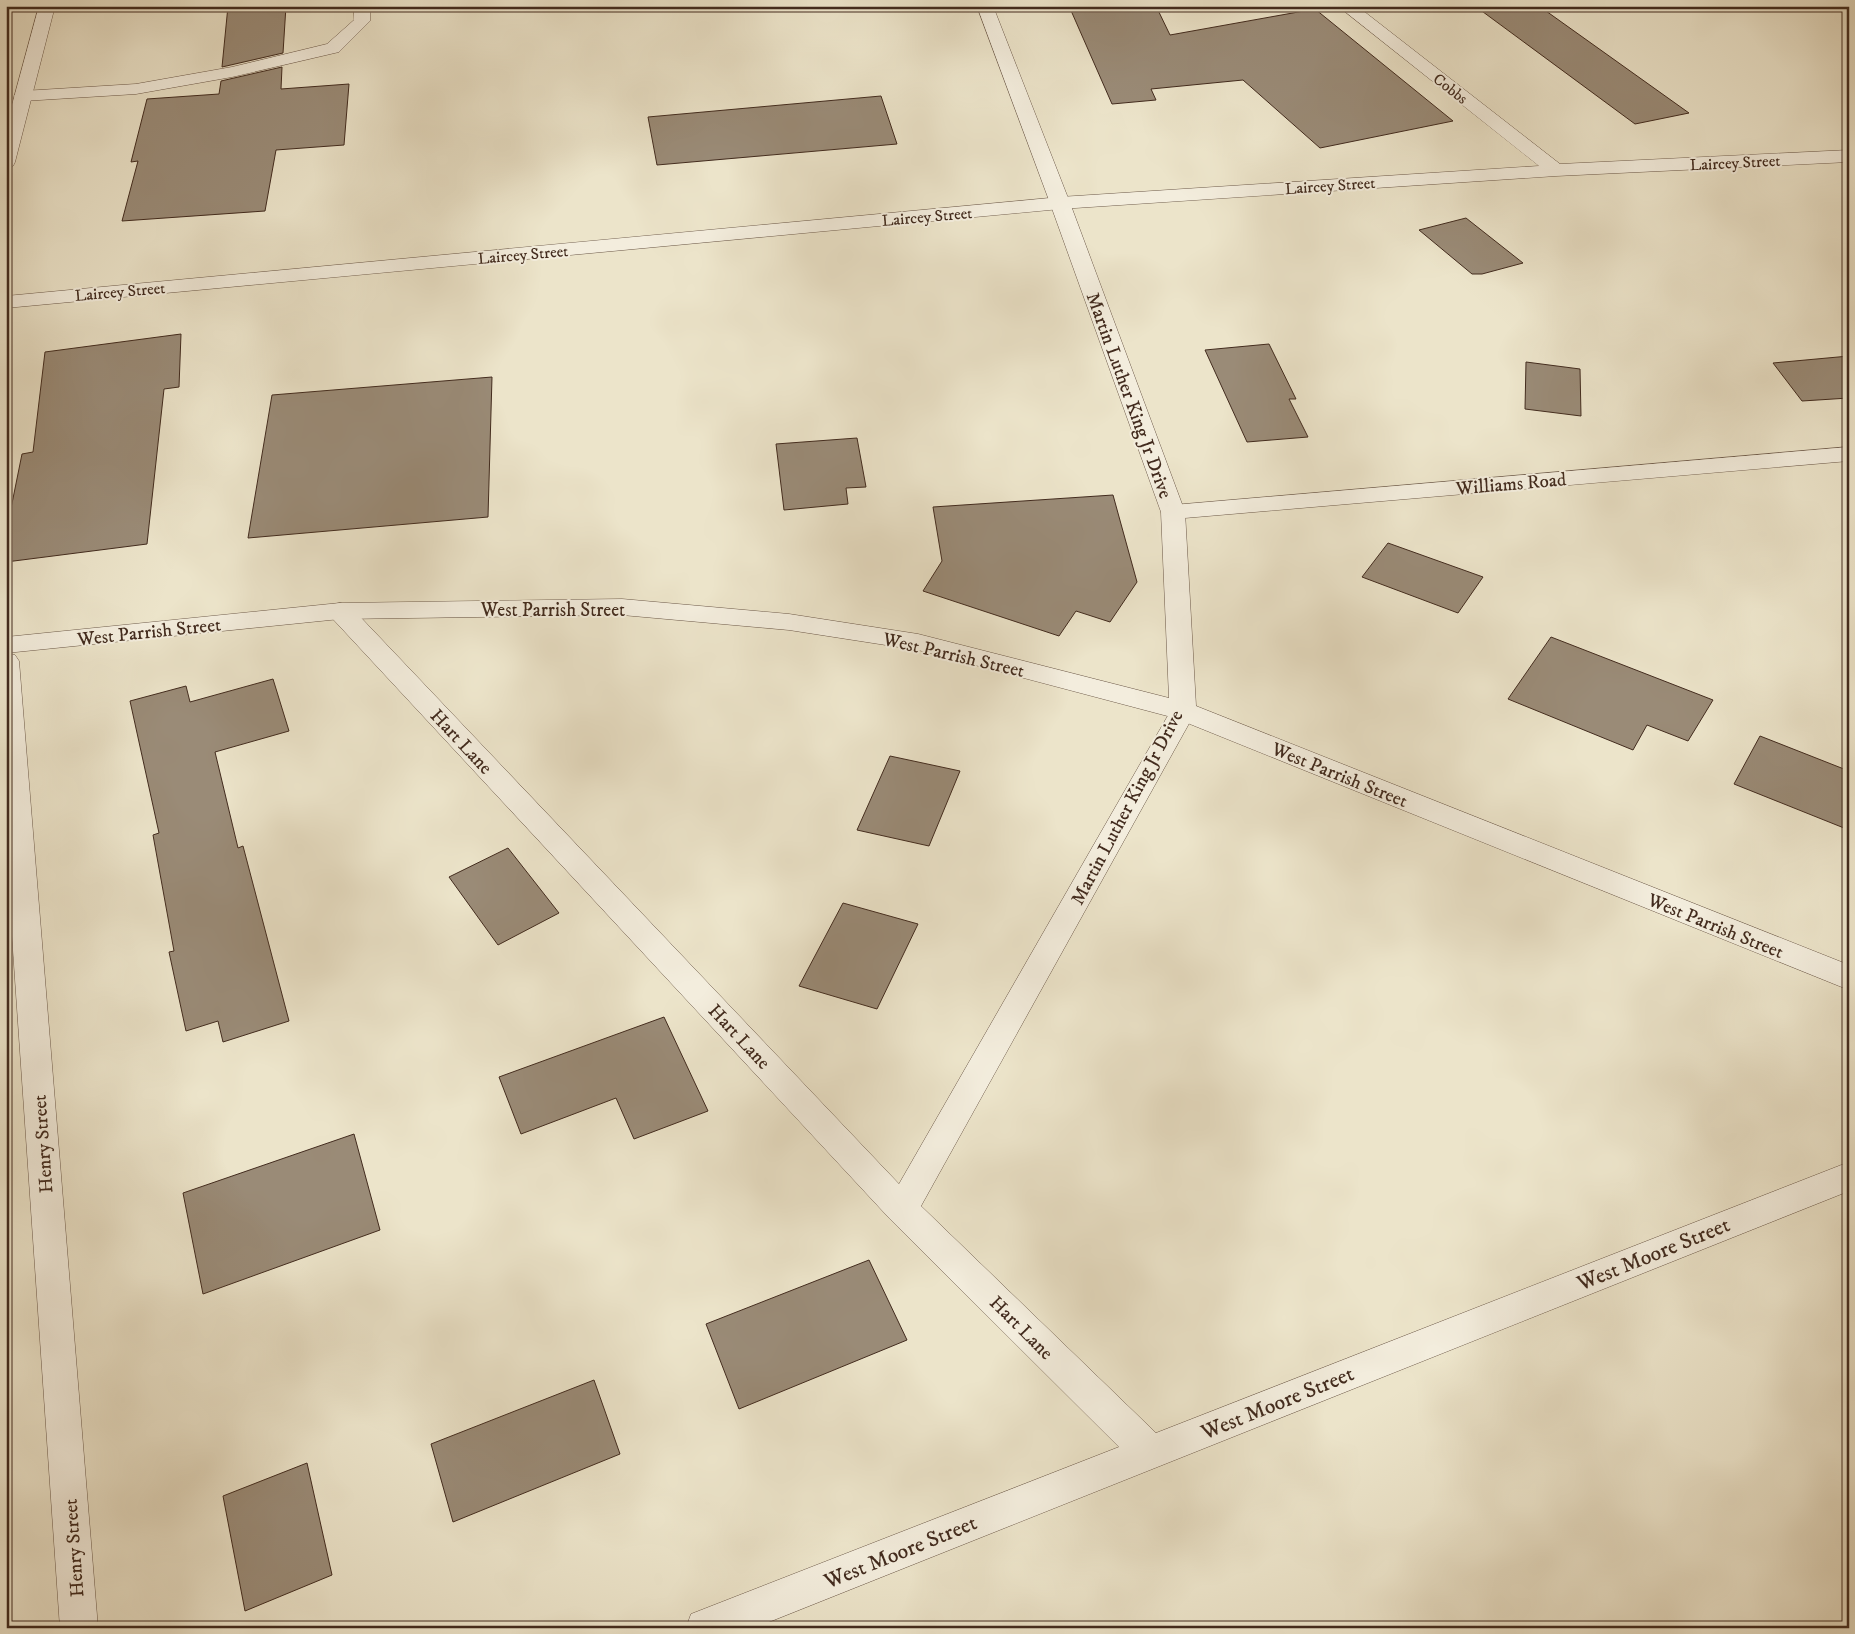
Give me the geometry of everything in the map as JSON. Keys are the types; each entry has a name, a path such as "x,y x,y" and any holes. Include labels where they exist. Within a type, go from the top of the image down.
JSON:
{"street":[{"path":"6,162 47,6"},
{"path":"23,96 136,89 232,72 333,48 362,21 362,6"},
{"name":"Martin Luther King Jr Drive","path":"902,1209 1182,711 1173,512 985,6"},
{"name":"Cobbs","path":"1346,6 1556,170"},
{"name":"Laircey Street","path":"6,302 1060,204 1556,170 1849,156"},
{"name":"Williams Road","path":"1173,512 1849,454"},
{"name":"West Parrish Street","path":"6,645 340,612 622,607 789,622 918,642 1182,711 1849,978"},
{"name":"Hart Lane","path":"340,612 902,1209 1150,1452"},
{"name":"Henry Street","path":"6,661 79,1628"},
{"name":"West Moore Street","path":"705,1628 1849,1176"}],"building":[{"path":"228,6 286,6 283,53 222,67"},
{"path":"1069,6 1156,6 1170,35 1315,9 1453,121 1320,148 1243,80 1151,89 1156,100 1112,104"},
{"path":"1475,6 1539,6 1689,113 1635,124"},
{"path":"282,67 281,89 349,84 344,145 276,150 265,211 122,221 138,161 131,162 147,99 219,94 221,81"},
{"path":"881,96 897,144 657,165 648,117"},
{"path":"1466,218 1523,263 1482,274 1472,274 1419,230"},
{"path":"181,334 179,387 164,389 147,544 6,562 6,533 22,454 33,452 45,352"},
{"path":"1269,344 1296,399 1289,399 1308,437 1247,442 1205,350"},
{"path":"1849,356 1849,398 1802,401 1773,363"},
{"path":"1526,362 1580,369 1581,416 1525,409"},
{"path":"492,377 488,517 248,538 272,395"},
{"path":"857,438 866,487 846,488 848,504 784,510 776,444"},
{"path":"1113,495 1137,582 1110,622 1076,611 1059,636 923,591 942,561 933,507"},
{"path":"1388,543 1483,577 1458,613 1362,577"},
{"path":"1551,637 1713,700 1688,741 1647,725 1633,750 1508,699"},
{"path":"273,679 289,731 215,752 238,848 243,846 289,1021 223,1042 218,1021 186,1031 169,952 174,951 153,835 159,833 130,701 186,686 190,702"},
{"path":"1760,736 1849,771 1849,830 1734,784"},
{"path":"890,756 960,771 929,846 857,830"},
{"path":"508,848 559,913 498,945 449,877"},
{"path":"843,903 918,924 877,1009 799,986"},
{"path":"664,1017 708,1111 634,1139 616,1098 521,1134 499,1077"},
{"path":"354,1134 380,1230 203,1294 183,1193"},
{"path":"869,1260 907,1340 739,1409 706,1324"},
{"path":"594,1380 620,1454 453,1522 431,1444"},
{"path":"307,1463 332,1575 245,1611 223,1496"}]}
